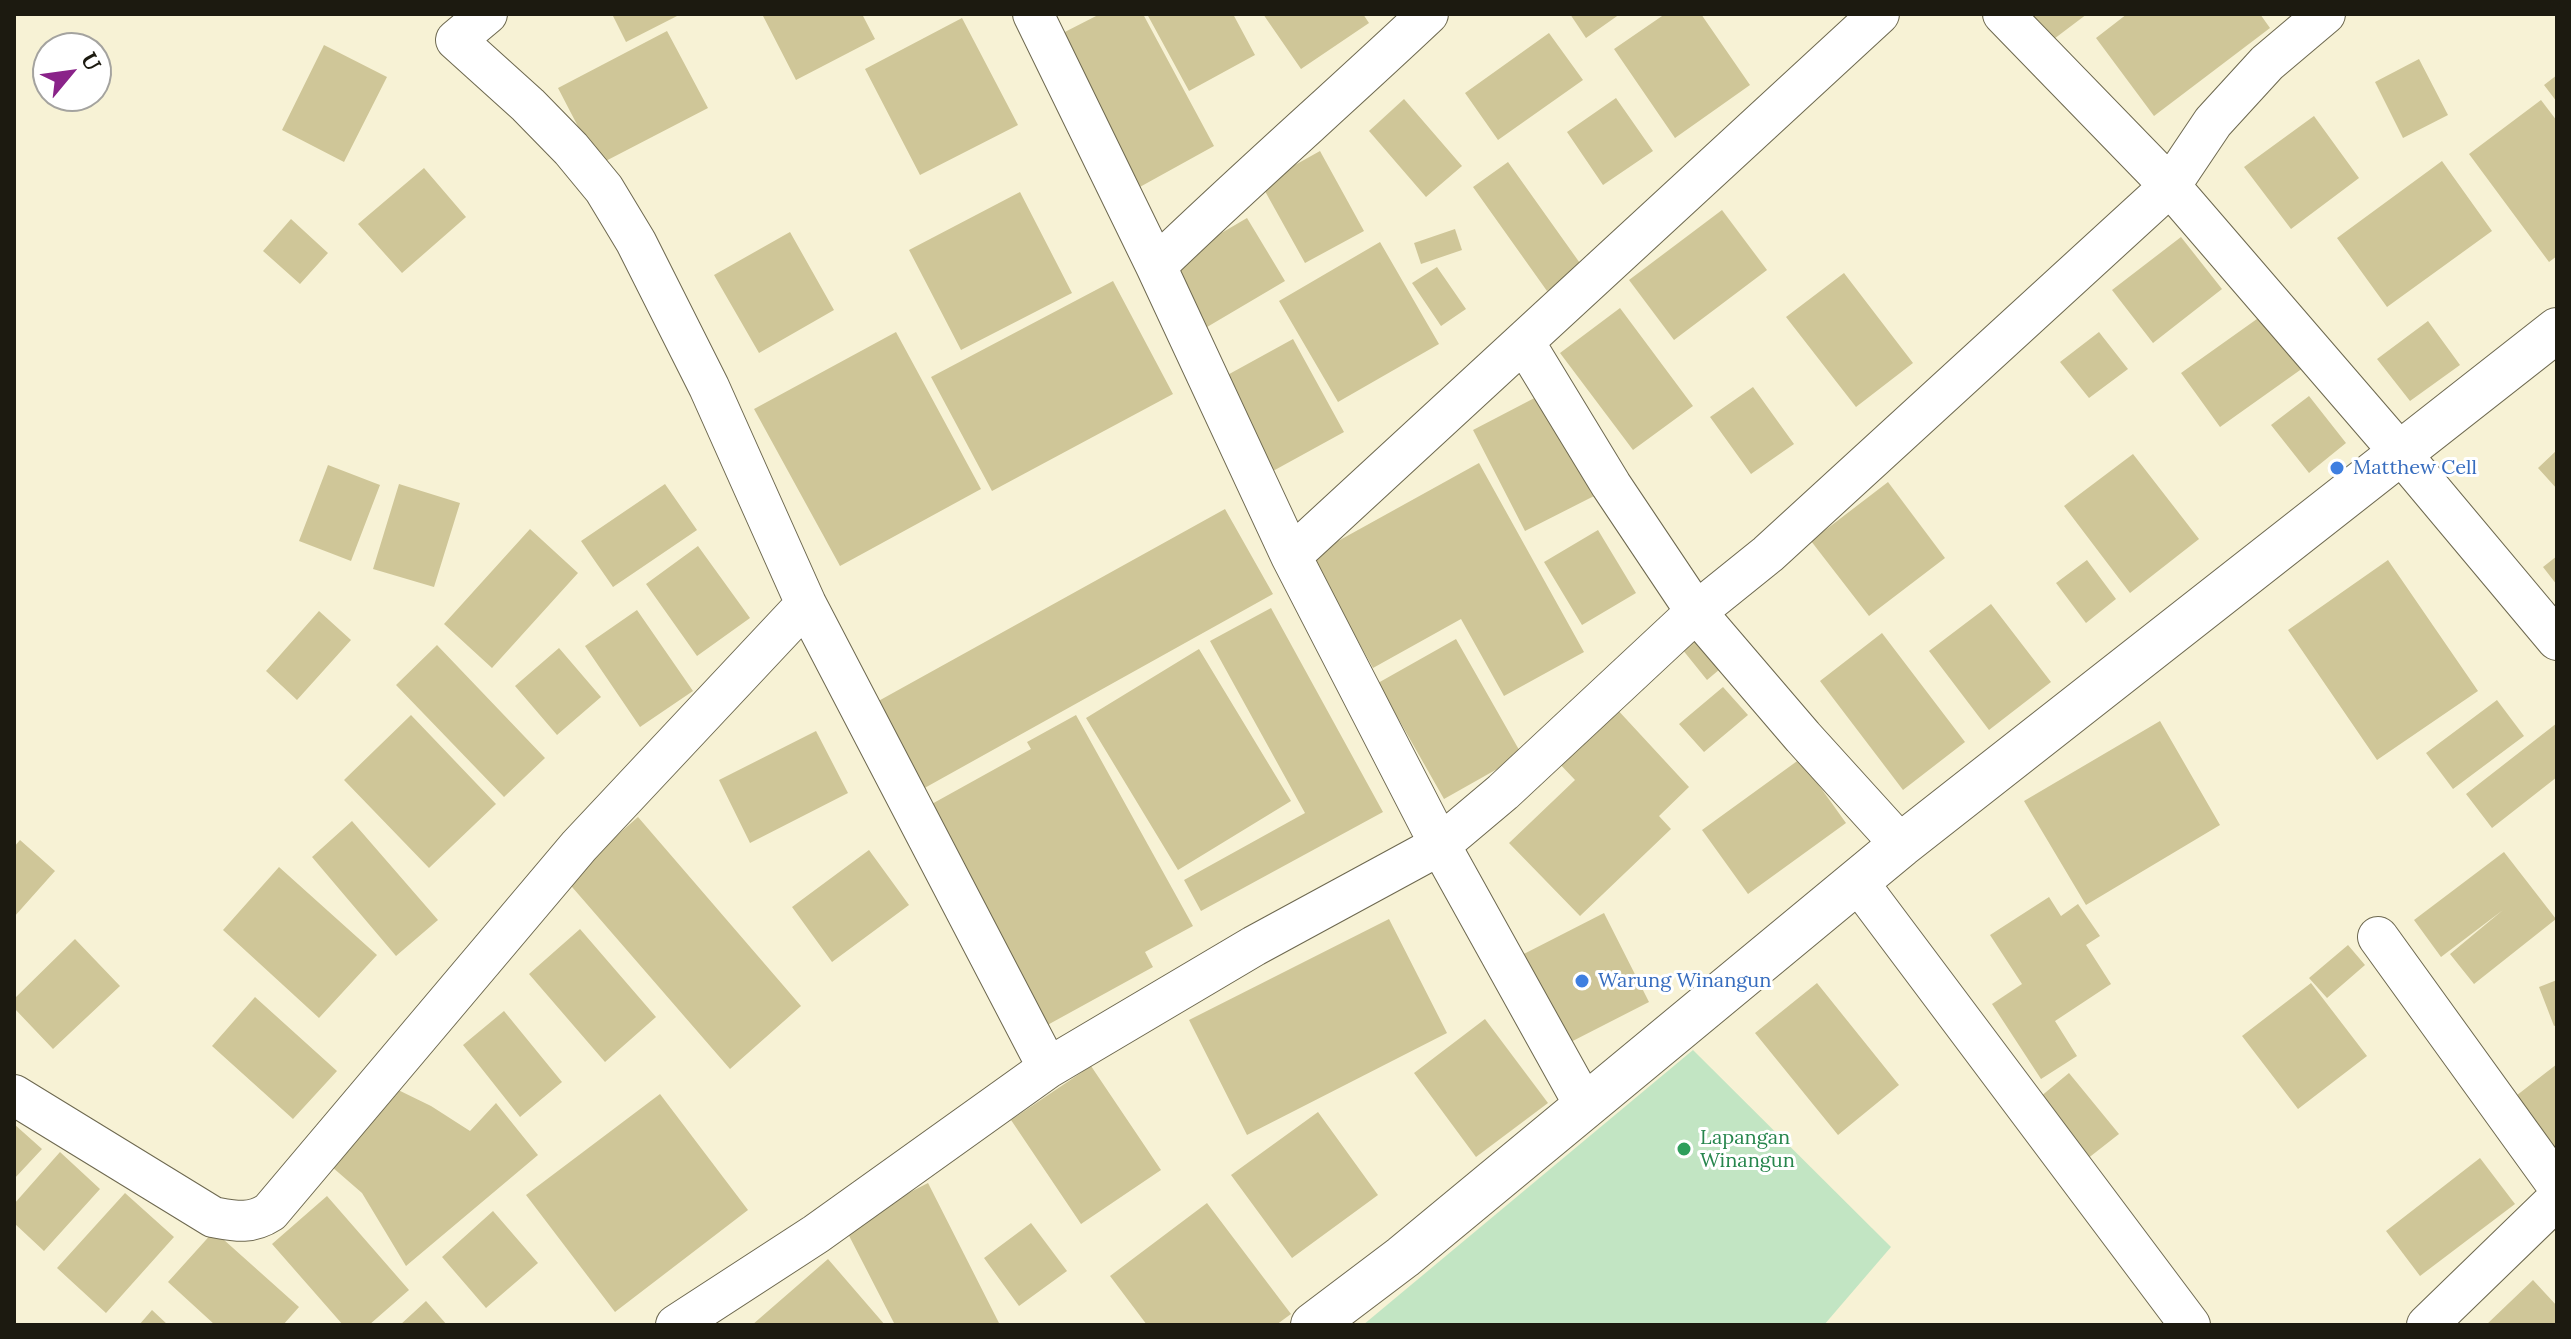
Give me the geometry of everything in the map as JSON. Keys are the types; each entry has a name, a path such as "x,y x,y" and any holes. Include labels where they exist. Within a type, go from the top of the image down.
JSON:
{"street":[{"path":"487,14 456,40 549,127 604,189 636,242 709,387 806,604 1048,1068"},
{"path":"1033,14 1156,266 1291,556 1440,845 1585,1106"},
{"path":"1156,266 1244,180 1428,14"},
{"path":"1291,556 1879,14"},
{"path":"2003,14 2170,186 2557,640"},
{"path":"676,1325 816,1234 1048,1068 1254,946 1440,845 1503,792 1696,612 1768,554 2170,186 2213,122 2267,63 2325,14"},
{"path":"1313,1325 1403,1257 1901,845 2402,455 2557,330"},
{"path":"1524,342 1611,485 1696,612 1901,845"},
{"path":"14,1095 213,1217 240,1222 263,1217 294,1185 579,846 806,604"},
{"path":"1857,881 2190,1325"},
{"path":"2378,937 2557,1185"},
{"path":"2427,1325 2557,1199"}],"green space":[{"name":"Lapangan Winangun","path":"1693,1050 1891,1247 1824,1325 1363,1325"}],"building":[{"path":"612,14 681,14 626,42"},
{"path":"762,14 862,14 875,39 796,80"},
{"path":"1100,14 1143,14 1214,146 1138,188 1057,36"},
{"path":"1147,14 1233,14 1255,55 1189,91"},
{"path":"1263,14 1363,14 1369,23 1301,69"},
{"path":"1570,14 1620,14 1586,38"},
{"path":"1665,14 1701,14 1750,85 1675,138 1614,49"},
{"path":"2016,14 2087,14 2042,48"},
{"path":"2127,14 2260,14 2270,28 2154,116 2096,38"},
{"path":"962,18 1018,125 920,175 865,69"},
{"path":"667,31 708,108 598,165 558,88"},
{"path":"1549,33 1583,80 1498,140 1465,93"},
{"path":"324,45 387,77 344,162 282,130"},
{"path":"2419,59 2448,115 2403,138 2375,82"},
{"path":"2557,75 2557,102 2544,85"},
{"path":"1616,98 1653,151 1603,185 1567,132"},
{"path":"1404,99 1462,166 1426,197 1369,131"},
{"path":"2541,100 2557,121 2557,256 2549,262 2469,154"},
{"path":"2314,116 2359,178 2291,229 2244,167"},
{"path":"1320,151 1364,231 1305,263 1261,184"},
{"path":"2442,161 2492,231 2387,307 2337,238"},
{"path":"1508,162 1582,266 1547,291 1473,187"},
{"path":"424,168 466,217 402,273 358,224"},
{"path":"1020,192 1072,293 961,350 909,250"},
{"path":"1722,210 1767,270 1674,340 1629,280"},
{"path":"1247,218 1285,281 1202,330 1165,266"},
{"path":"291,219 328,253 300,284 263,251"},
{"path":"1455,229 1462,250 1421,264 1414,243"},
{"path":"790,232 834,310 759,353 714,275"},
{"path":"2181,237 2222,289 2153,343 2112,290"},
{"path":"1380,242 1439,344 1338,402 1279,301"},
{"path":"1437,267 1466,309 1441,326 1412,283"},
{"path":"1844,273 1913,363 1856,407 1786,317"},
{"path":"1113,281 1173,394 992,491 931,377"},
{"path":"1620,308 1693,406 1633,450 1560,353"},
{"path":"2264,314 2303,368 2220,427 2181,373"},
{"path":"2428,321 2460,365 2410,401 2377,359"},
{"path":"896,332 981,489 840,566 754,409"},
{"path":"2099,332 2128,369 2089,398 2060,362"},
{"path":"1293,339 1344,432 1273,471 1222,378"},
{"path":"1753,387 1794,444 1751,474 1710,417"},
{"path":"1546,392 1598,494 1525,531 1473,430"},
{"path":"2309,396 2346,443 2309,473 2271,425"},
{"path":"2557,450 2557,489 2538,468"},
{"path":"2133,454 2199,539 2130,593 2064,506"},
{"path":"1479,463 1584,652 1504,696 1461,619 1373,668 1311,556"},
{"path":"328,465 380,485 351,561 299,541"},
{"path":"1888,482 1945,558 1869,616 1811,541"},
{"path":"399,484 460,503 434,587 373,569"},
{"path":"665,484 697,530 613,587 581,541"},
{"path":"1225,509 1273,594 912,795 864,709"},
{"path":"530,529 578,573 492,668 444,624"},
{"path":"1598,530 1636,593 1582,625 1544,562"},
{"path":"698,546 750,618 697,656 646,584"},
{"path":"2557,556 2557,585 2543,567"},
{"path":"2087,560 2116,599 2086,623 2056,583"},
{"path":"2388,560 2478,691 2377,760 2288,630"},
{"path":"1991,604 2051,682 1989,730 1929,651"},
{"path":"1271,608 1383,812 1201,911 1184,880 1305,813 1210,641"},
{"path":"637,610 693,691 640,727 585,646"},
{"path":"319,611 351,640 297,700 266,671"},
{"path":"1697,628 1726,664 1707,680 1678,644"},
{"path":"1882,633 1965,742 1903,790 1820,681"},
{"path":"1456,639 1522,755 1444,799 1378,683"},
{"path":"437,645 545,758 504,797 396,685"},
{"path":"559,648 601,697 557,735 515,686"},
{"path":"1199,649 1291,801 1178,870 1086,718"},
{"path":"1723,687 1748,715 1704,752 1679,724"},
{"path":"2497,700 2524,736 2453,789 2426,753"},
{"path":"1615,707 1689,787 1659,816 1671,829 1580,916 1509,843 1575,780 1557,761"},
{"path":"411,715 496,804 429,868 344,780"},
{"path":"1076,715 1193,926 1145,952 1153,967 1042,1028 921,810 1031,749 1027,742"},
{"path":"2160,721 2220,825 2086,905 2024,801"},
{"path":"2557,723 2557,777 2492,828 2466,794"},
{"path":"816,731 848,793 750,843 719,780"},
{"path":"1800,759 1846,823 1748,894 1702,830"},
{"path":"638,817 801,1006 730,1069 566,880"},
{"path":"352,821 438,920 396,956 312,857"},
{"path":"20,840 55,871 14,917 14,847"},
{"path":"869,850 909,905 832,962 792,907"},
{"path":"2504,852 2556,919 2474,984 2450,954 2503,910 2441,957 2414,920"},
{"path":"279,867 377,955 319,1018 223,930"},
{"path":"2049,897 2061,916 2078,904 2100,936 2086,945 2111,984 2055,1021 2077,1056 2041,1079 1992,1004 2022,984 1990,935"},
{"name":"Warung Winangun","path":"1604,913 1649,1002 1559,1048 1514,959"},
{"path":"1389,919 1447,1033 1247,1135 1189,1020"},
{"path":"580,929 656,1017 605,1062 529,974"},
{"path":"75,939 120,986 53,1049 14,1008 14,999"},
{"path":"2348,945 2365,965 2327,998 2309,978"},
{"path":"2557,980 2557,1025 2554,1026 2539,987"},
{"path":"1817,983 1899,1085 1838,1135 1755,1033"},
{"path":"2311,983 2367,1056 2298,1109 2242,1036"},
{"path":"255,997 337,1071 293,1119 212,1046"},
{"path":"504,1011 562,1082 520,1117 463,1045"},
{"path":"1485,1019 1548,1103 1476,1157 1414,1073"},
{"path":"2557,1064 2557,1159 2512,1099"},
{"path":"1091,1066 1161,1170 1081,1224 1011,1120"},
{"path":"2069,1073 2119,1134 2082,1163 2034,1102"},
{"path":"390,1086 431,1106 470,1131 496,1103 538,1155 406,1266 362,1193 324,1160"},
{"path":"660,1094 748,1210 615,1312 526,1195"},
{"path":"1318,1112 1378,1195 1292,1258 1231,1175"},
{"path":"14,1124 42,1149 14,1179"},
{"path":"60,1152 100,1189 44,1251 14,1223 14,1204"},
{"path":"2480,1158 2515,1204 2420,1276 2386,1231"},
{"path":"928,1183 999,1323 995,1325 895,1325 844,1226"},
{"path":"125,1193 174,1237 106,1313 57,1268"},
{"path":"327,1196 409,1290 369,1325 343,1325 272,1244"},
{"path":"1207,1203 1291,1314 1276,1325 1147,1325 1110,1276"},
{"path":"493,1211 538,1263 486,1308 442,1257"},
{"path":"1031,1223 1067,1271 1019,1306 984,1258"},
{"path":"214,1231 299,1307 283,1325 215,1325 168,1282"},
{"path":"828,1259 885,1325 752,1325"},
{"path":"2533,1280 2557,1306 2557,1325 2486,1325"},
{"path":"426,1301 447,1325 400,1325"},
{"path":"152,1310 168,1325 139,1325"}],"place":[{"name":"Matthew Cell","path":"2337,468"},
{"name":"Warung Winangun","path":"1582,981"},
{"name":"Lapangan Winangun","path":"1684,1149"}]}
